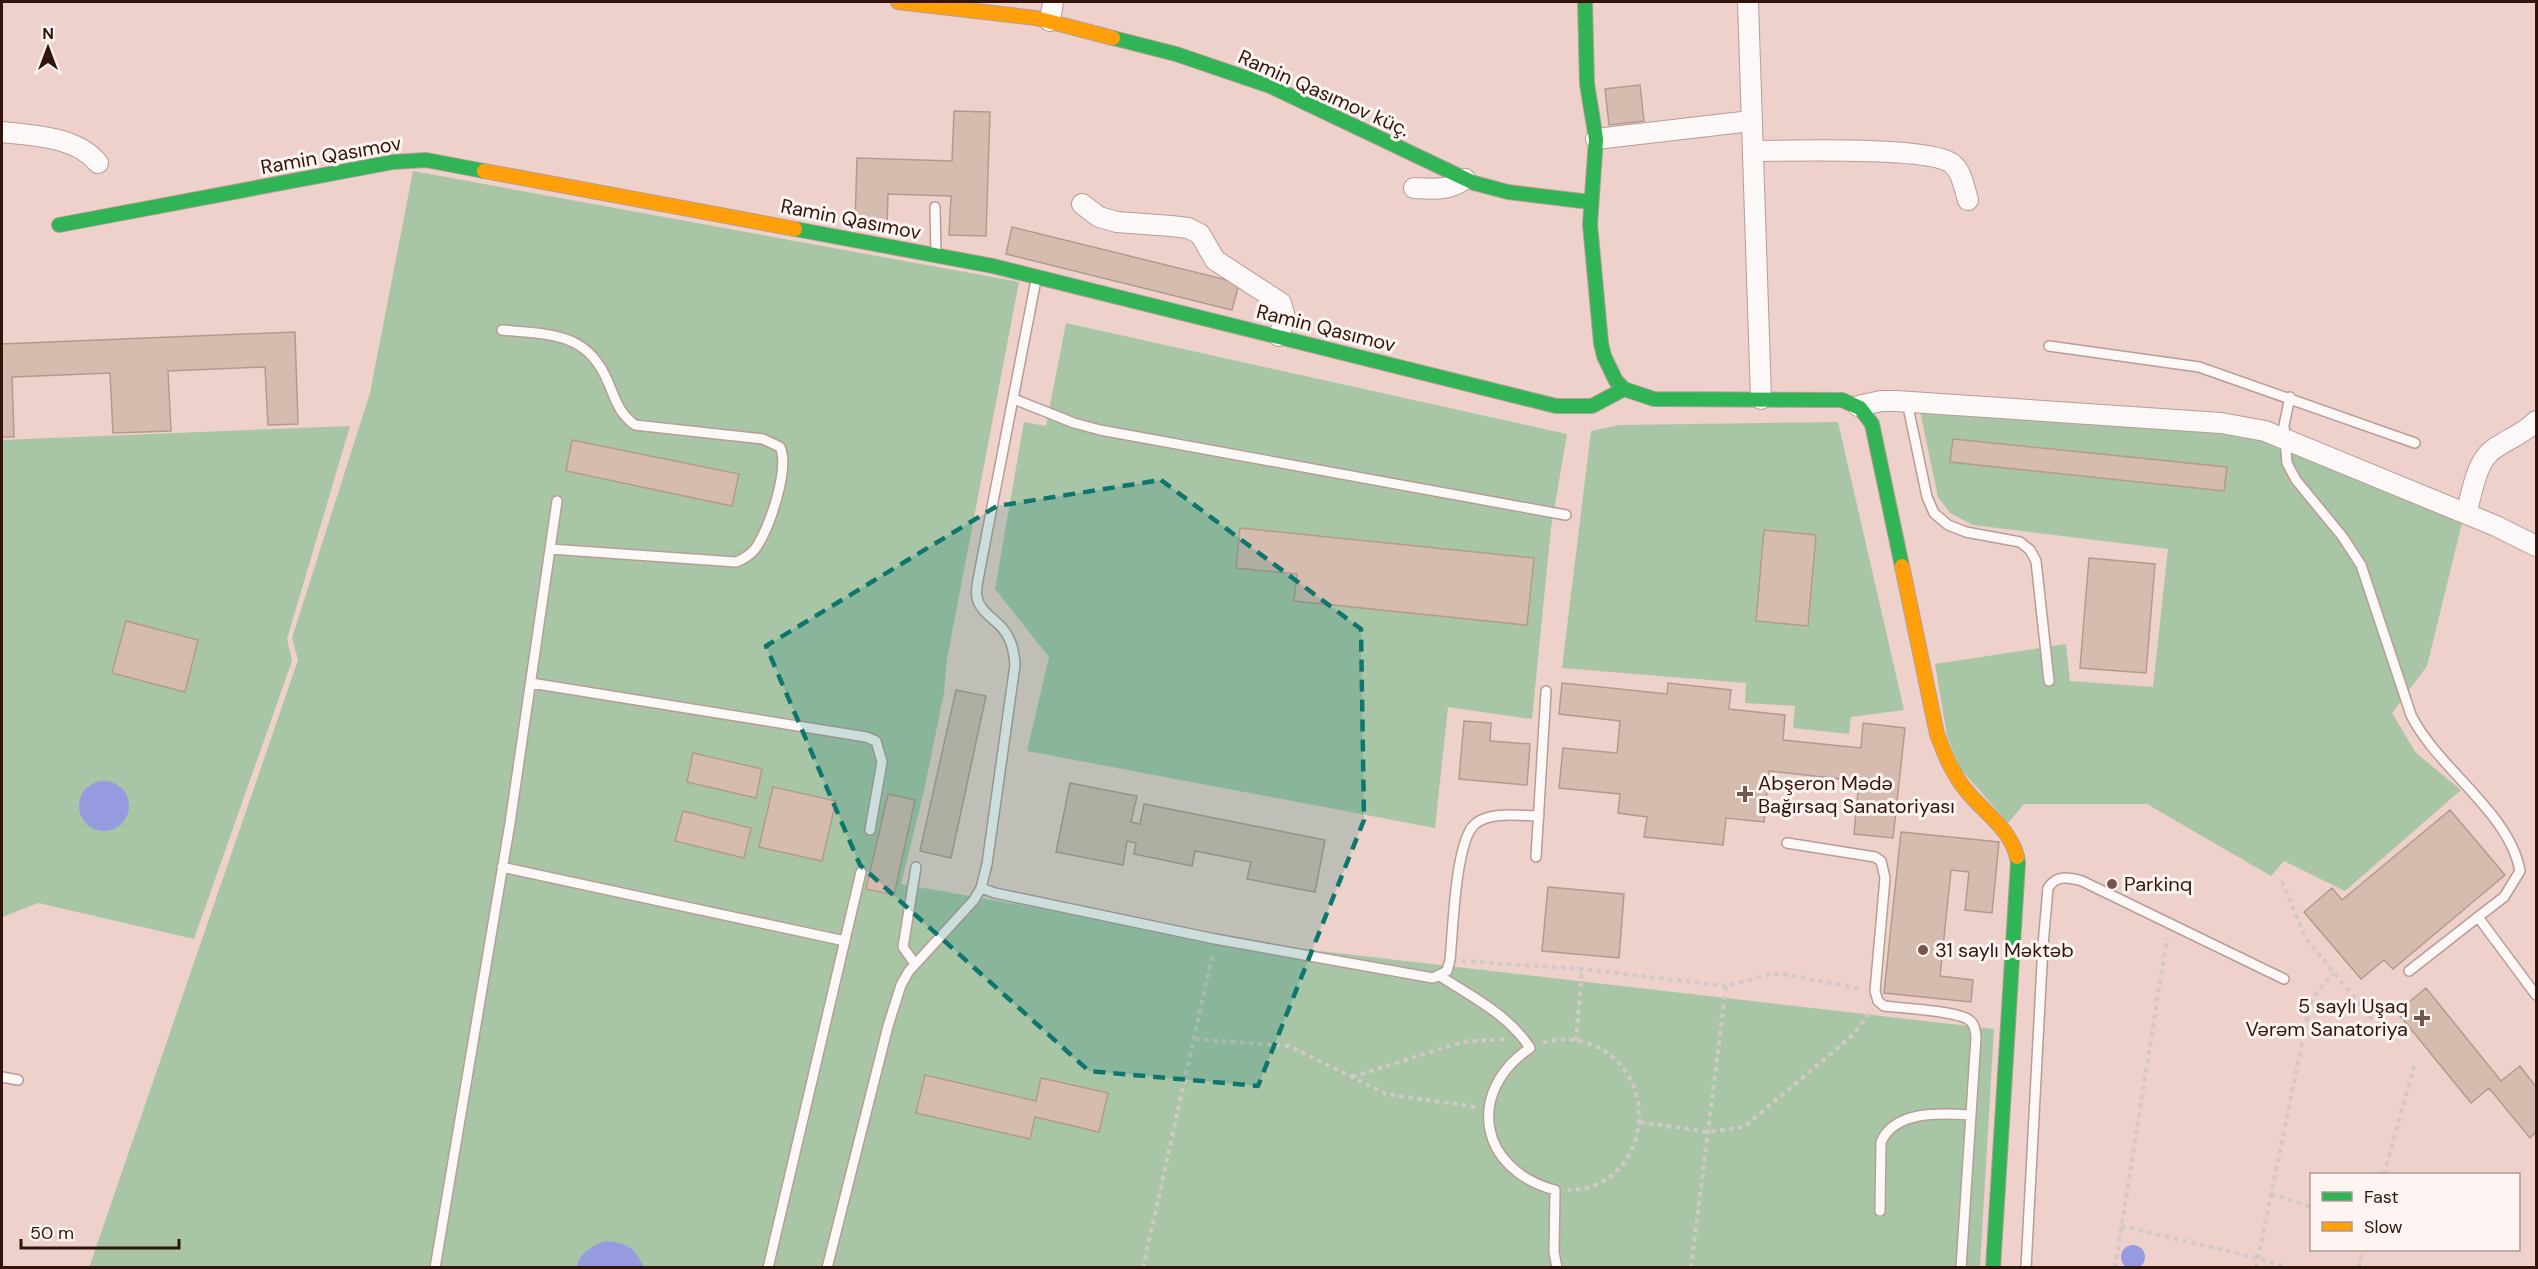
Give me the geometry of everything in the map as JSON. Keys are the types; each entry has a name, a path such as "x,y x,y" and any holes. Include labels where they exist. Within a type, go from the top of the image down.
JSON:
{"street":[{"name":"Ramin Qasımov küç.","path":"898,2 936,8 1017,14 1052,11 1270,86 1490,189 1590,202"},
{"path":"1585,2 1587,84 1596,139 1590,202 1591,248 1601,343 1609,369 1624,388 1637,394 1667,400 1842,400 1858,406 1866,413 1872,424 1928,698 1944,753 1963,787 2010,839 2017,852 1993,1268"},
{"path":"1748,2 1761,399"},
{"path":"1596,139 1751,121"},
{"path":"2,132 72,144 92,156 98,163"},
{"path":"1753,151 1878,152 1933,156 1948,160 1957,167 1968,200"},
{"name":"Ramin Qasımov","path":"59,225 382,163 426,160 936,255 1036,276 1556,406 1593,407 1603,403 1624,388"},
{"path":"1414,189 1446,189 1456,186 1465,179"},
{"path":"1082,204 1099,217 1116,222 1188,228 1200,234 1215,260 1281,303 1285,317 1279,336"},
{"path":"1858,406 1881,401 1907,402 2221,423 2265,431 2466,513 2536,546"},
{"path":"2466,513 2477,476 2489,453 2528,429 2536,421"}],"lane":[{"path":"935,207 936,255"},
{"path":"827,1268 888,1026 901,985 915,964 974,900 981,888 987,864 1015,664 1010,640 983,609 977,597 980,569 1036,276"},
{"path":"502,330 557,335 587,348 603,370 622,416 635,425 763,439 780,447 784,456 784,468 776,501 756,547 746,558 736,562 550,549"},
{"path":"2049,346 2199,367 2290,397 2415,443"},
{"path":"2290,397 2283,440 2287,463 2296,480 2342,536 2361,565 2418,730 2510,841 2518,860 2520,871 2504,897 2409,971"},
{"path":"1014,399 1074,423 1100,430 1566,515"},
{"path":"1907,402 1928,497 1934,513 1948,525 1966,532 2020,542 2030,550 2036,561 2049,681"},
{"path":"435,1268 502,867 557,501"},
{"path":"531,683 866,737 876,741 882,762 870,830"},
{"path":"1536,857 1546,691"},
{"path":"981,888 995,893 1215,939 1422,977 1440,976 1447,971 1450,960 1460,855 1468,833 1475,824 1486,818 1539,816"},
{"path":"1787,843 1875,856 1881,861 1885,878 1876,996 1884,1006 1956,1014 1968,1018 1974,1025 1976,1037 1961,1268"},
{"path":"502,867 845,941"},
{"path":"915,964 903,947 916,867"},
{"path":"768,1268 861,872"},
{"path":"2026,1268 2043,945 2048,888 2053,881 2061,878 2073,879 2169,922 2284,979"},
{"path":"2478,918 2536,994"},
{"path":"1440,976 1506,1020 1524,1038 1530,1048 1514,1059 1501,1073 1493,1090 1489,1109 1490,1128 1496,1146 1506,1162 1520,1176 1536,1185 1555,1190 1554,1252 1557,1268"},
{"path":"2,1077 18,1080"},
{"path":"1880,1211 1881,1142 1885,1132 1896,1123 1927,1115 1970,1115"}],"path":[{"path":"2282,881 2305,938 2378,1027"},
{"path":"2115,1268 2169,922"},
{"path":"1143,1268 1195,1039 1215,939"},
{"path":"1450,960 1582,969 1726,987 1770,974 1784,974 1876,996 1852,1035 1744,1127 1708,1132 1640,1122"},
{"path":"1576,1041 1582,969"},
{"path":"2256,1268 2310,1004 2333,974"},
{"path":"1691,1268 1726,987"},
{"path":"1351,1077 1462,1042 1524,1038"},
{"path":"1195,1039 1289,1046 1386,1094 1489,1109"},
{"path":"1530,1048 1547,1041 1566,1039 1602,1049 1623,1068 1637,1092 1640,1122 1633,1148 1623,1163 1609,1176 1592,1185 1574,1190 1555,1190"},
{"path":"2384,1173 2415,1063"},
{"path":"2271,1194 2310,1206"},
{"path":"2121,1226 2258,1258 2288,1268"},
{"path":"2358,1268 2363,1251"}],"highlighted area":[{"path":"1161,480 1361,629 1364,820 1258,1086 1089,1071 860,865 766,646 997,506"}],"green space":[{"path":"413,171 1019,282 947,659 944,693 924,791 901,884 1215,939 1994,1029 1980,1267 89,1268 298,660 292,638 370,393"},
{"path":"1066,323 1567,434 1551,528 1532,719 1448,707 1435,828 1027,751 1049,657 995,589 1024,422 1046,426"},
{"path":"1920,411 2251,435 2462,523 2427,666 2392,713 2416,753 2461,790 2345,891 2284,861 2271,876 2147,804 2024,804 2008,823 1960,768 1947,736 1935,664 2066,644 2070,681 2153,687 2168,549 1973,525 1950,513 1938,497"},
{"path":"1838,422 1904,710 1851,717 1849,734 1793,728 1795,706 1745,703 1746,683 1562,668 1591,431 1619,425"},
{"path":"350,426 287,639 292,661 194,939 38,903 2,917 2,440"}],"water":[{"path":"104,781 122,788 129,806 122,824 104,831 86,824 79,806 86,788"},
{"path":"605,1241 629,1247 644,1267 577,1267 580,1258 587,1251"},
{"path":"2133,1245 2138,1246 2144,1252 2144,1262 2138,1268 2133,1269 2128,1268 2122,1262 2121,1257 2122,1252 2128,1246"}],"building":[{"path":"1640,85 1644,121 1609,125 1605,89"},
{"path":"954,111 990,112 986,236 949,235 951,196 888,194 887,226 855,225 857,158 952,161"},
{"path":"1012,227 1239,283 1232,310 1006,254"},
{"path":"295,332 298,424 268,425 265,367 168,371 171,431 113,433 110,373 12,377 14,437 2,437 2,344"},
{"path":"1953,439 2227,467 2224,491 1950,462"},
{"path":"572,440 739,474 732,506 566,471"},
{"path":"1240,528 1534,558 1527,625 1294,601 1297,574 1236,568"},
{"path":"1764,530 1816,535 1808,626 1756,621"},
{"path":"2089,558 2155,564 2146,673 2080,668"},
{"path":"126,621 198,640 185,692 112,673"},
{"path":"1562,683 1667,694 1668,683 1731,690 1729,709 1785,715 1783,740 1861,748 1863,723 1905,728 1893,838 1854,834 1859,781 1769,771 1764,822 1726,818 1723,845 1644,837 1647,817 1618,813 1620,794 1559,788 1563,748 1617,753 1620,721 1559,714"},
{"path":"956,690 986,696 951,858 920,851"},
{"path":"1464,721 1491,723 1490,741 1530,744 1527,785 1459,779"},
{"path":"693,753 762,769 756,798 687,782"},
{"path":"1070,783 1137,796 1131,822 1140,824 1144,804 1325,840 1315,892 1247,879 1251,862 1195,851 1192,866 1134,854 1136,843 1127,841 1123,865 1056,852"},
{"path":"773,787 836,801 822,861 759,847"},
{"path":"888,794 915,800 894,895 866,889"},
{"path":"2450,810 2505,875 2393,969 2384,960 2361,979 2304,912 2332,888 2342,900"},
{"path":"683,811 751,828 744,858 675,841"},
{"path":"1901,832 1999,842 1992,913 1965,910 1969,872 1951,870 1940,976 1973,980 1971,1002 1884,993"},
{"path":"1548,887 1624,894 1619,958 1542,951"},
{"path":"2426,988 2501,1081 2520,1066 2536,1087 2536,1132 2530,1138 2489,1088 2471,1103 2397,1012"},
{"path":"925,1075 1036,1101 1041,1078 1108,1093 1099,1132 1035,1117 1030,1139 916,1113"}],"traffic: fast":[{"path":"1585,2 1587,84 1596,139 1590,224 1601,343 1604,356 1616,381 1624,389 1654,399 1842,400 1860,408 1872,424 1902,566"},
{"path":"1113,38 1176,54 1270,86 1474,183 1508,192 1590,202"},
{"path":"59,225 393,162 426,160 484,171"},
{"path":"795,229 993,266 1556,406 1592,406 1624,389"},
{"path":"1993,1268 2017,857"}],"traffic: slow":[{"path":"898,2 1036,18 1113,38"},
{"path":"484,171 795,229"},
{"path":"1902,566 1937,734 1942,748 1960,783 2002,829 2017,857"}],"place":[{"name":"Abşeron Mədə Bağırsaq Sanatoriyası","path":"1745,794"},
{"name":"Parkinq","path":"2112,884"},
{"name":"31 saylı Məktəb","path":"1923,950"},
{"name":"5 saylı Uşaq Vərəm Sanatoriya","path":"2422,1018"}]}
